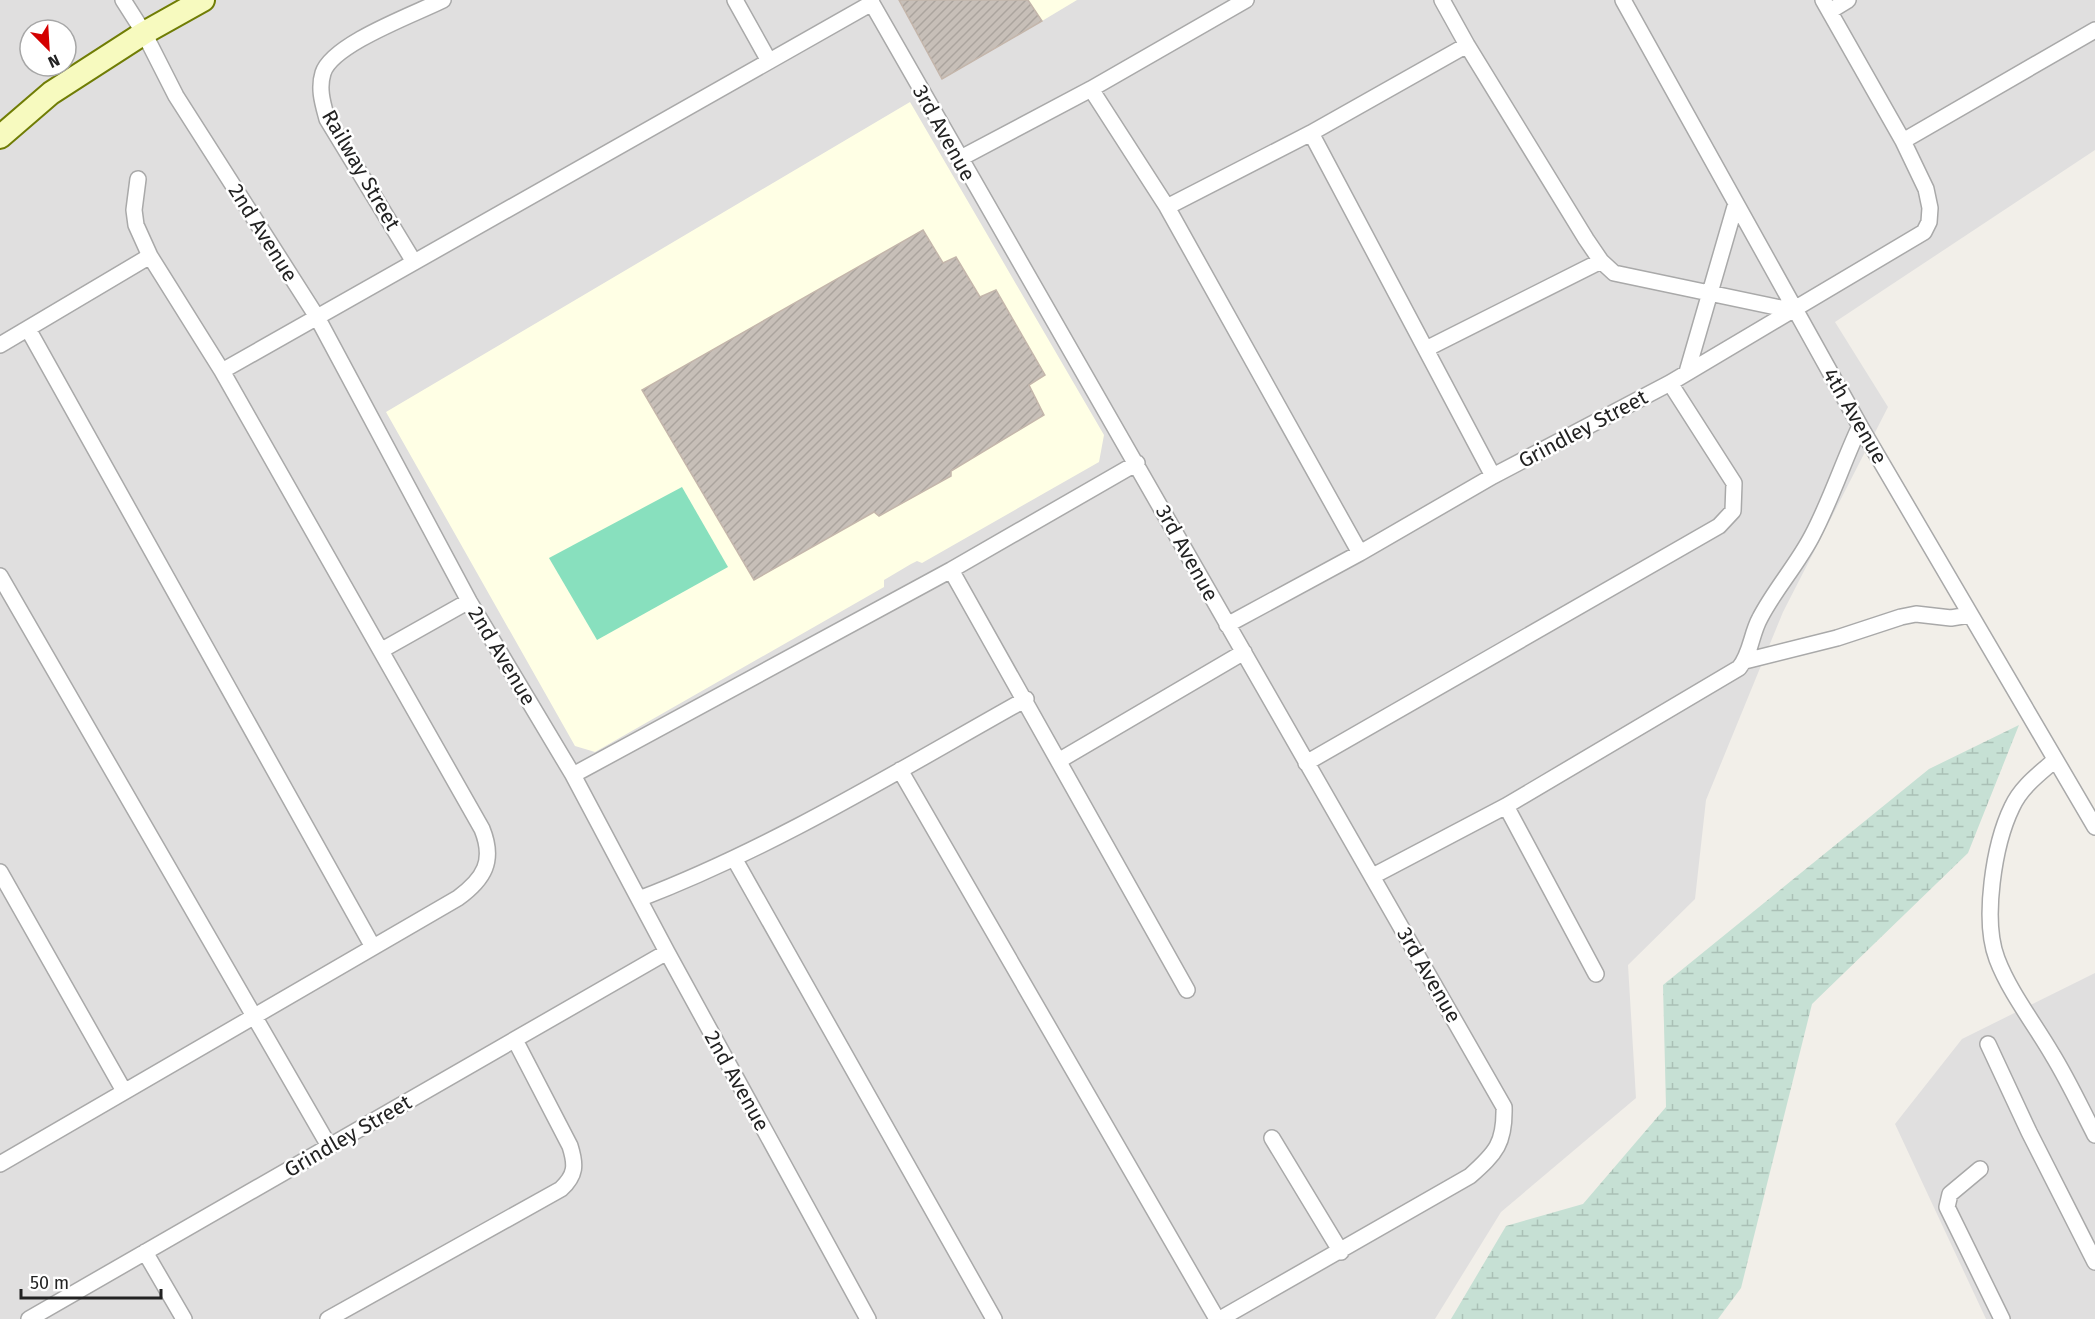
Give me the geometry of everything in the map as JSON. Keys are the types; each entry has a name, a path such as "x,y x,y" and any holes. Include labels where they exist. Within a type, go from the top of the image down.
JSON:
{"street":[{"name":"2nd Avenue","path":"123,0 144,33 176,96 317,317 469,601 573,775 868,1319"},
{"path":"0,137 51,93 144,33 203,0"},
{"name":"Railway Street","path":"414,262 327,118 321,100 321,84 324,71 332,58 443,0"},
{"path":"735,0 769,61"},
{"path":"959,159 1091,89 1246,0"},
{"path":"1442,0 1467,45 1601,261 1614,273 1795,311"},
{"name":"4th Avenue","path":"1623,0 1860,426 2095,827"},
{"path":"1848,0 1826,5 1903,141 2095,30"},
{"path":"222,371 871,2"},
{"name":"3rd Avenue","path":"871,2 1504,1107 1505,1130 1490,1158 1470,1176 1341,1252"},
{"path":"1167,207 1311,133 1467,45"},
{"path":"1091,89 1167,207 1360,553"},
{"path":"1311,133 1493,476"},
{"name":"Grindley Street","path":"1227,624 1360,553 1493,476 1670,382 1795,311 1924,232 1929,222 1930,208 1926,189 1903,141"},
{"path":"0,1164 458,898 477,884 488,853 482,829 382,650 222,371 150,256 136,225 134,210 138,179"},
{"path":"1686,372 1736,203"},
{"path":"0,345 150,256"},
{"path":"1426,349 1601,261"},
{"path":"28,329 373,947"},
{"path":"1306,762 1719,526 1732,511 1734,483 1670,382"},
{"path":"1746,661 1756,625 1812,537 1860,426"},
{"path":"573,775 951,570 1137,464"},
{"path":"951,570 1026,699 1187,990"},
{"path":"0,576 329,1146"},
{"path":"382,650 469,601"},
{"path":"1373,876 1506,806 1730,675 1746,661 1837,638 1901,617 1916,614 1951,618 1969,615"},
{"path":"1060,760 1244,652"},
{"path":"639,899 735,860 1026,699"},
{"path":"2055,760 2029,782 2012,806 1992,871 1991,931 1996,956 2005,979 2053,1055 2095,1135"},
{"path":"900,770 1218,1319 1341,1252 1272,1138"},
{"path":"1506,806 1596,974"},
{"path":"735,860 994,1319"},
{"path":"0,872 124,1091"},
{"name":"Grindley Street","path":"29,1319 667,952"},
{"path":"328,1319 561,1189 572,1179 576,1163 570,1146 515,1040"},
{"path":"1988,1044 2029,1132 2095,1262"},
{"path":"1980,1169 1950,1194 1947,1208 2002,1319"},
{"path":"145,1252 184,1319"}],"shaded area":[{"path":"0,0 2095,0 2095,150 1835,322 1888,407 1783,612 1706,800 1695,899 1628,965 1636,1098 1501,1212 1435,1319 0,1319"},
{"path":"1028,0 1077,0 1042,21"},
{"path":"910,102 1104,435 1099,462 922,563 917,561 911,564 884,580 884,587 595,752 575,746 386,412"},
{"path":"2095,973 2095,1319 1986,1319 1895,1124 1962,1039"}],"green space":[{"path":"682,487 728,567 597,640 549,558"},
{"path":"2019,725 1968,853 1812,1004 1741,1288 1718,1319 1451,1319 1506,1226 1583,1204 1666,1107 1663,985 1929,769"}],"building":[{"path":"899,0 1028,0 1042,21 942,79"},
{"path":"923,230 943,263 956,257 980,297 996,290 1045,375 1029,385 1044,415 951,471 951,476 879,516 874,512 754,580 642,390"}]}
